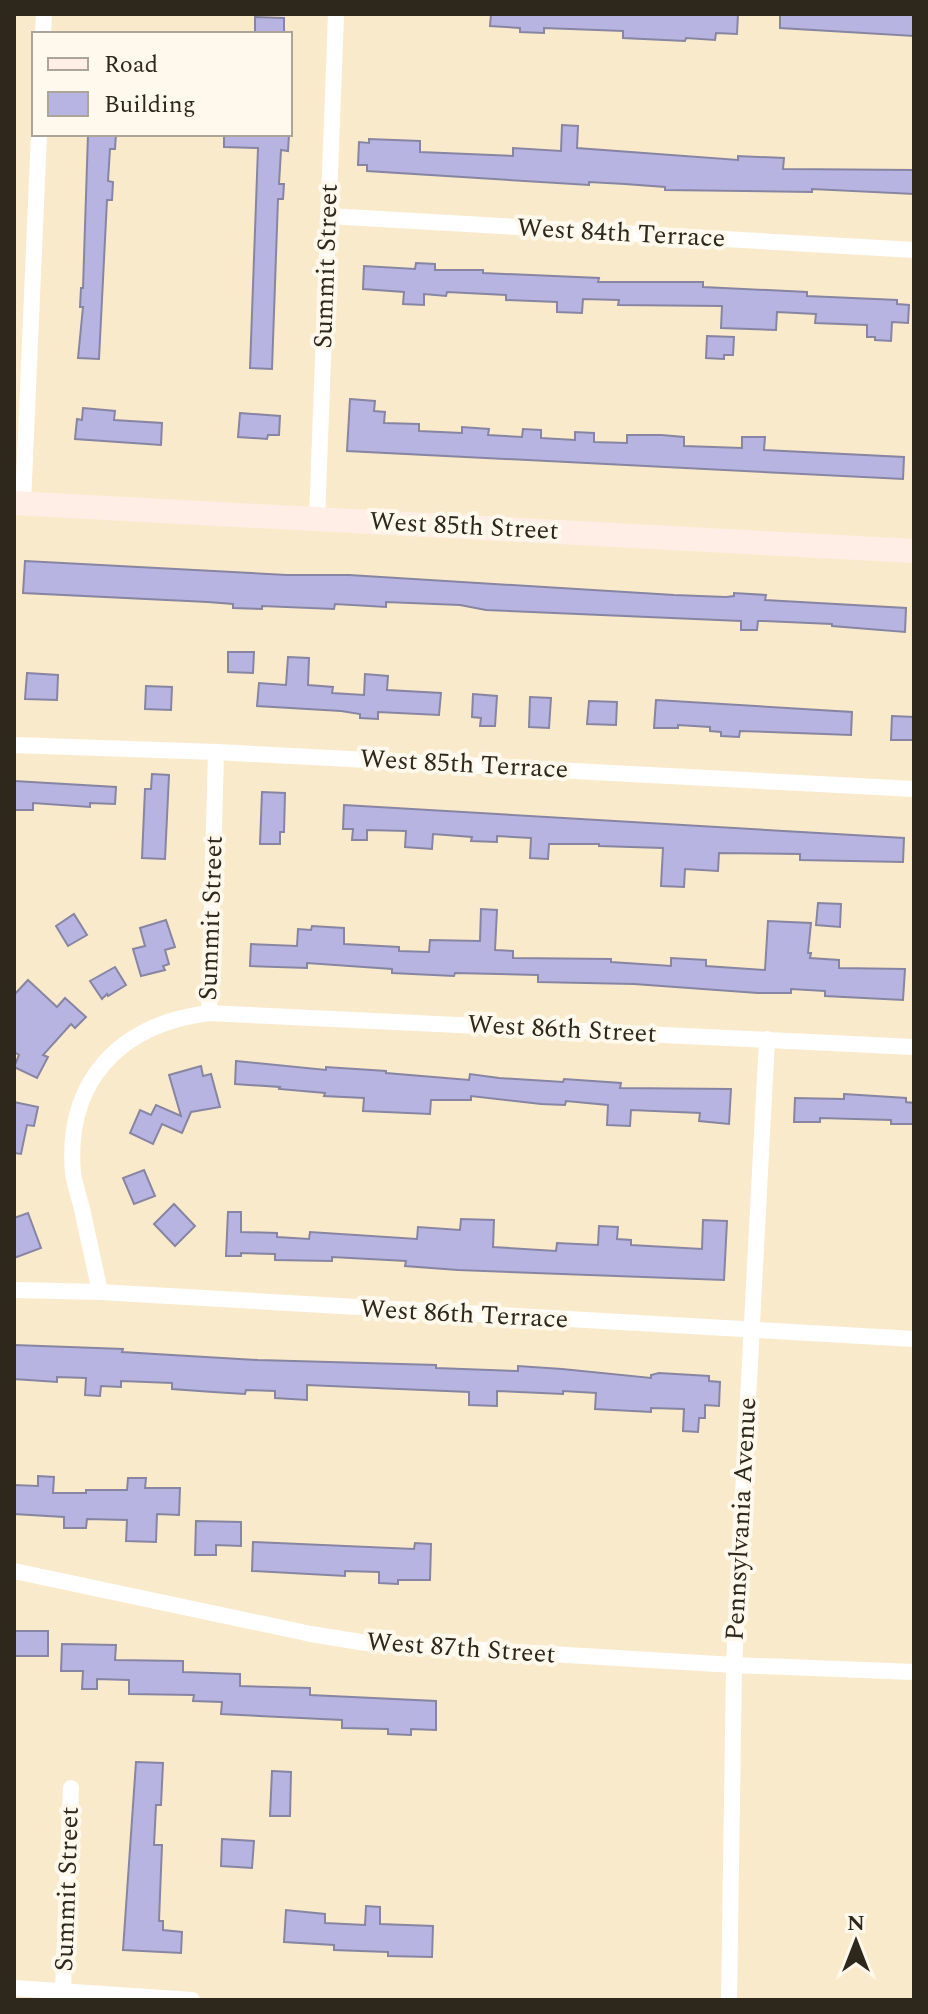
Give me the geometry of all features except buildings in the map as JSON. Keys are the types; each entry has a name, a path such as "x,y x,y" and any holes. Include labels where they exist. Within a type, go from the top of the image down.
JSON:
{"main road":[{"name":"West 85th Street","path":"18,503 914,551"}],"street":[{"name":"Summit Street","path":"317,518 336,14"},
{"path":"18,503 39,136"},
{"name":"West 84th Terrace","path":"328,216 914,250"},
{"name":"West 85th Terrace","path":"14,745 216,752 914,789"},
{"name":"Summit Street","path":"100,1292 73,1174 73,1124 86,1088 114,1052 145,1030 181,1016 209,1013 216,752"},
{"name":"West 86th Street","path":"209,1013 914,1047"},
{"name":"Pennsylvania Avenue","path":"729,2000 734,1665 767,1039"},
{"name":"West 86th Terrace","path":"14,1290 100,1292 914,1339"},
{"name":"West 87th Street","path":"14,1571 366,1643 734,1665 914,1672"},
{"name":"Summit Street","path":"63,1990 71,1788"},
{"path":"14,1988 192,2000"}]}
